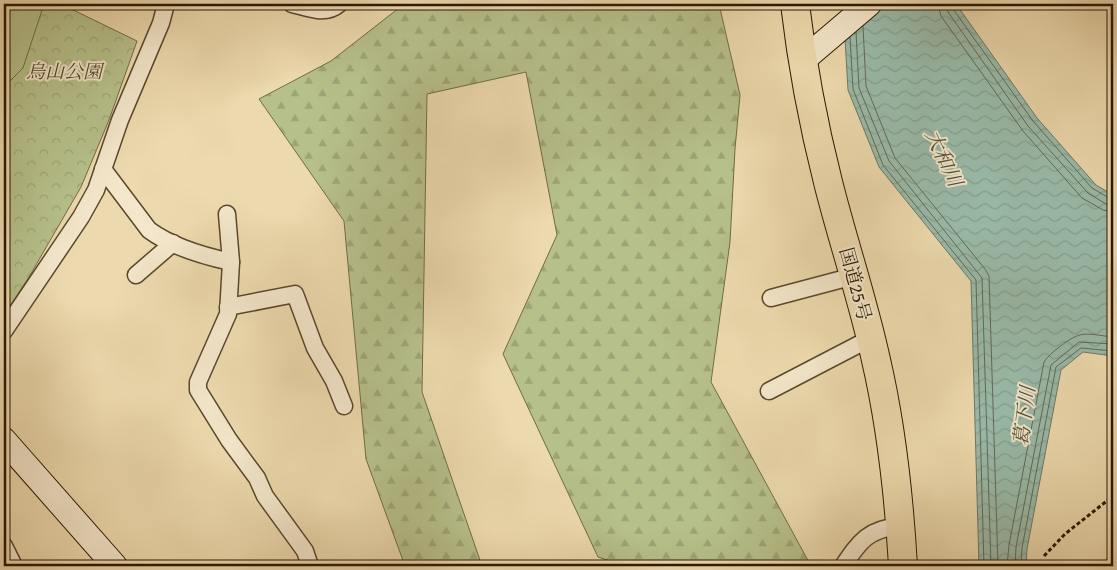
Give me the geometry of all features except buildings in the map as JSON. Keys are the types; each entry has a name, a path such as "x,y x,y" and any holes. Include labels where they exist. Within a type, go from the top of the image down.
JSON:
{"highway":[{"name":"国道25号","path":"794,4 808,96 828,182 871,338 892,443 906,566"}],"street":[{"path":"4,331 81,217 96,190 120,120 161,23 166,4"},
{"path":"292,4 323,11 331,10 339,4"},
{"path":"802,61 869,4"},
{"path":"103,169 149,230 158,237 208,257 231,262"},
{"path":"227,214 231,262 228,314 198,382 198,390 229,440 256,478 265,496 305,551 310,566"},
{"path":"136,276 173,243"},
{"path":"771,298 854,276"},
{"path":"228,307 295,294 315,348 334,381 344,406"},
{"path":"769,391 871,338"},
{"path":"4,440 115,566"},
{"path":"843,566 860,541 873,532 885,527 900,526"},
{"path":"4,546 14,566"}],"path":[{"path":"1044,556 1065,534 1108,500 1113,500"},
{"path":"1085,566 1092,562 1113,560"}],"green space":[{"name":"烏山公園","path":"4,4 61,4 137,41 109,120 81,187 29,277 4,315"},
{"path":"4,4 44,4 23,68 4,87"},
{"path":"404,4 719,4 740,95 730,242 711,382 811,566 625,566 598,557 503,354 557,235 526,72 427,94 422,392 482,566 405,566 366,459 344,221 259,99 331,61"}],"water":[{"path":"843,4 956,4 1037,118 1096,185 1113,195 1113,356 1083,352 1061,370 1027,549 1026,566 979,566 971,281 879,167 848,90"}],"water label":[{"name":"大和川","path":"944,158"},
{"name":"葛下川","path":"1024,416"}]}
